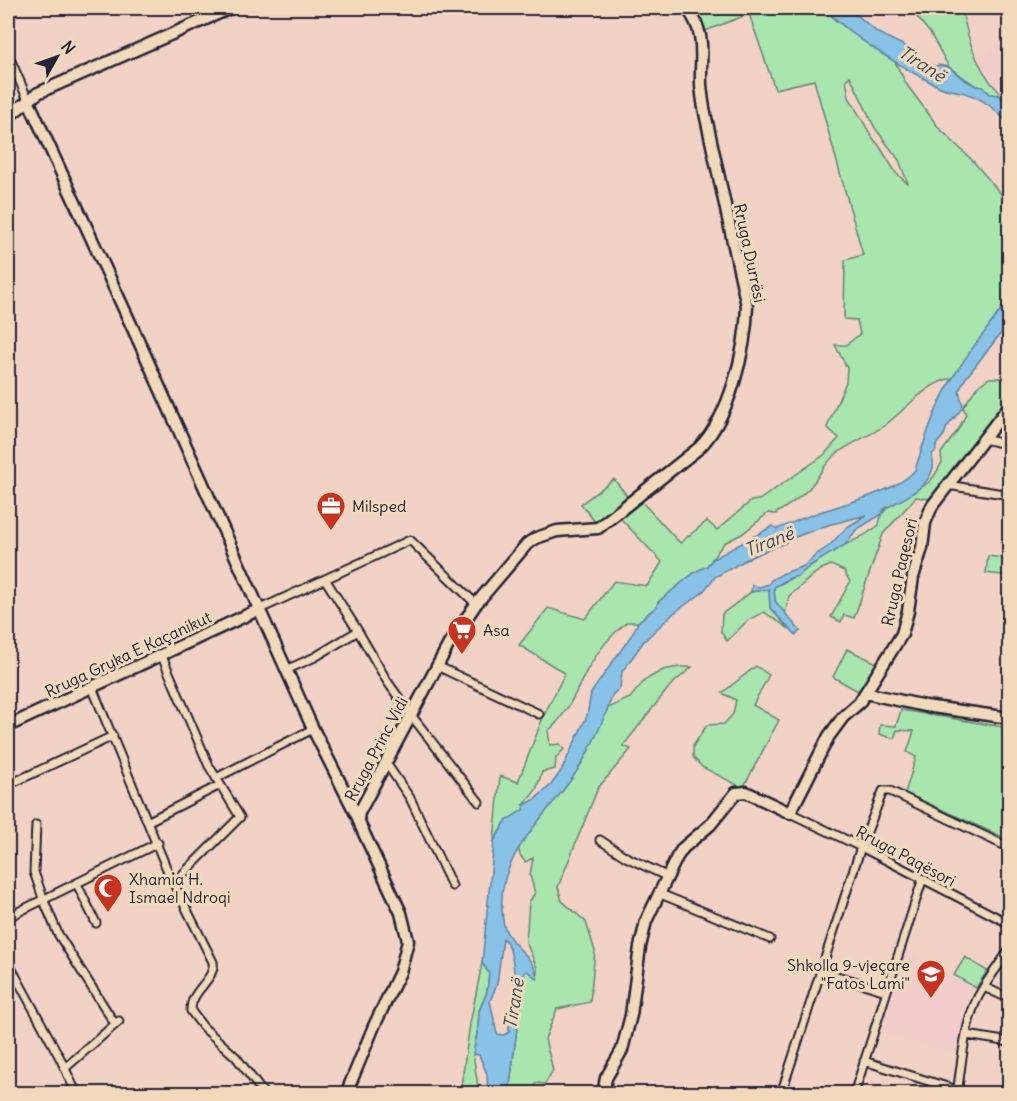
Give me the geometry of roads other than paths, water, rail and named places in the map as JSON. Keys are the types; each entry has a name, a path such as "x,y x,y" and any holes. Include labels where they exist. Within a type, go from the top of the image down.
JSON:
{"street":[{"path":"8,117 38,93 231,8"},
{"name":"Rruga Durrësi","path":"567,530 598,528 699,448 716,426 736,374 745,332 747,306 705,113 701,83 703,51 701,35 687,8"},
{"path":"8,54 314,729 358,818"},
{"name":"Rruga Paqesori","path":"790,813 829,736 843,717 859,703 902,634 913,577 922,548 925,523 932,506 1010,405"},
{"path":"983,439 1010,445"},
{"path":"947,485 1010,495"},
{"name":"Rruga Princ Vidi","path":"346,1094 374,1026 400,972 408,941 401,913 358,818 449,644 476,604 527,544 547,533 567,530"},
{"path":"260,609 410,540 476,604"},
{"path":"325,579 387,681 479,801"},
{"name":"Rruga Gryka E Kaçanikut","path":"8,726 260,609"},
{"path":"288,669 315,657 358,631"},
{"path":"161,654 218,781 240,817 174,883"},
{"path":"437,666 539,714"},
{"path":"92,687 174,883 210,953 214,967 196,992 191,1011 202,1027 236,1057 264,1094"},
{"path":"865,693 925,706 1007,717"},
{"path":"149,821 314,729"},
{"path":"8,785 113,736"},
{"path":"386,763 410,798 452,886"},
{"path":"782,1094 861,847 881,794 886,790 1010,848"},
{"path":"603,1094 606,1078 622,1050 634,1001 645,921 666,876 683,848 711,825 736,793 746,792 790,813"},
{"name":"Rruga Paqësori","path":"790,813 1010,924"},
{"path":"36,825 34,872 44,901 58,934 117,1023 65,1068"},
{"path":"600,840 626,857 666,876"},
{"path":"8,917 158,843"},
{"path":"854,1094 922,880"},
{"path":"77,884 96,923"},
{"path":"658,893 770,939"},
{"path":"864,1061 957,1092 966,1035 973,1011 984,987 1010,949"},
{"path":"8,962 65,1068 74,1088 74,1094"},
{"path":"821,971 886,991"},
{"path":"984,987 1010,999"},
{"path":"966,1035 1010,1042"}],"water":[{"name":"Tiranë","path":"825,8 849,8 878,33 911,49 914,55 935,67 938,65 949,67 963,79 983,87 990,94 999,95 1009,107 1009,124 978,98 941,87 894,61 847,29"},
{"name":"Tiranë","path":"1009,298 1009,323 965,379 959,391 963,407 936,445 936,451 932,454 933,468 926,482 906,498 884,509 882,514 856,530 845,545 811,565 798,576 774,587 775,601 800,631 796,635 770,608 769,589 751,592 752,585 759,587 769,584 771,580 784,573 804,566 829,546 847,527 867,515 828,525 790,539 715,577 702,593 674,613 644,641 622,672 620,688 613,694 585,757 573,777 526,838 508,871 503,888 504,926 512,940 532,964 537,979 527,971 524,973 509,1093 488,1093 487,1074 479,1055 473,1054 479,1011 487,992 489,973 482,963 494,841 506,821 524,809 524,805 534,800 551,785 561,771 587,716 591,693 633,633 638,622 657,606 658,602 695,572 707,566 713,559 773,526 777,529 884,490 907,478 915,470 928,431 950,382","holes":["503,938 507,943 513,967 515,993 509,1032 504,1035 497,1034 490,1001 497,984"]}],"place":[{"name":"Milsped","path":"331,532"},
{"name":"Asa","path":"462,656"},
{"name":"Xhamia H. Ismael Ndroqi","path":"108,914"},
{"name":"Shkolla 9-vjeçare \"Fatos Lami\"","path":"931,1000"}]}
